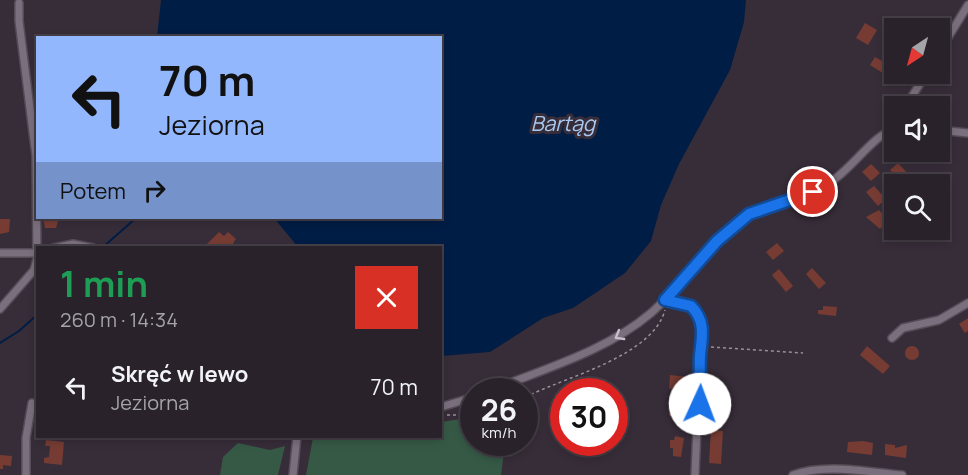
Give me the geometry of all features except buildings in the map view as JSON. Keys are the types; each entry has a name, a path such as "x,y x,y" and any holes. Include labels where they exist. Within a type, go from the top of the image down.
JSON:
{"street":[{"path":"19,3 19,21 36,156"},
{"path":"950,34 968,5"},
{"path":"950,131 968,132"},
{"path":"522,378 601,346 632,328 665,300 717,241 749,214 813,192 831,182 852,167 884,134"},
{"path":"37,219 38,246"},
{"path":"64,246 73,244 83,246"},
{"path":"0,254 36,253"},
{"path":"0,309 34,270 36,262"},
{"path":"665,300 691,306 698,313 704,335 695,475"},
{"path":"892,338 903,328 939,320 968,303"},
{"path":"442,407 460,401"},
{"path":"26,475 26,438 32,403"},
{"path":"293,475 297,438"},
{"path":"793,475 803,471 839,470 902,475"}],"path":[{"path":"538,391 623,355 656,327 664,313 665,300"},
{"path":"703,346 802,353"},
{"path":"442,415 460,415"}],"green space":[{"path":"460,419 460,456 503,456 501,475 306,475 313,438 442,438 442,422"},
{"path":"238,443 270,450 285,446 278,475 220,475 223,457"}],"water":[{"name":"Bartąg","path":"161,0 746,0 744,22 730,70 679,164 661,205 651,241 625,273 573,308 543,318 490,352 442,356 442,246 297,246 275,219 442,219 442,36 157,36"}],"waterway":[{"path":"104,246 135,219"},
{"path":"0,343 19,331 36,316"}],"route":[{"path":"700,404 700,354 704,335 701,321 698,313 691,306 665,300 717,241 749,214 813,192"}]}
